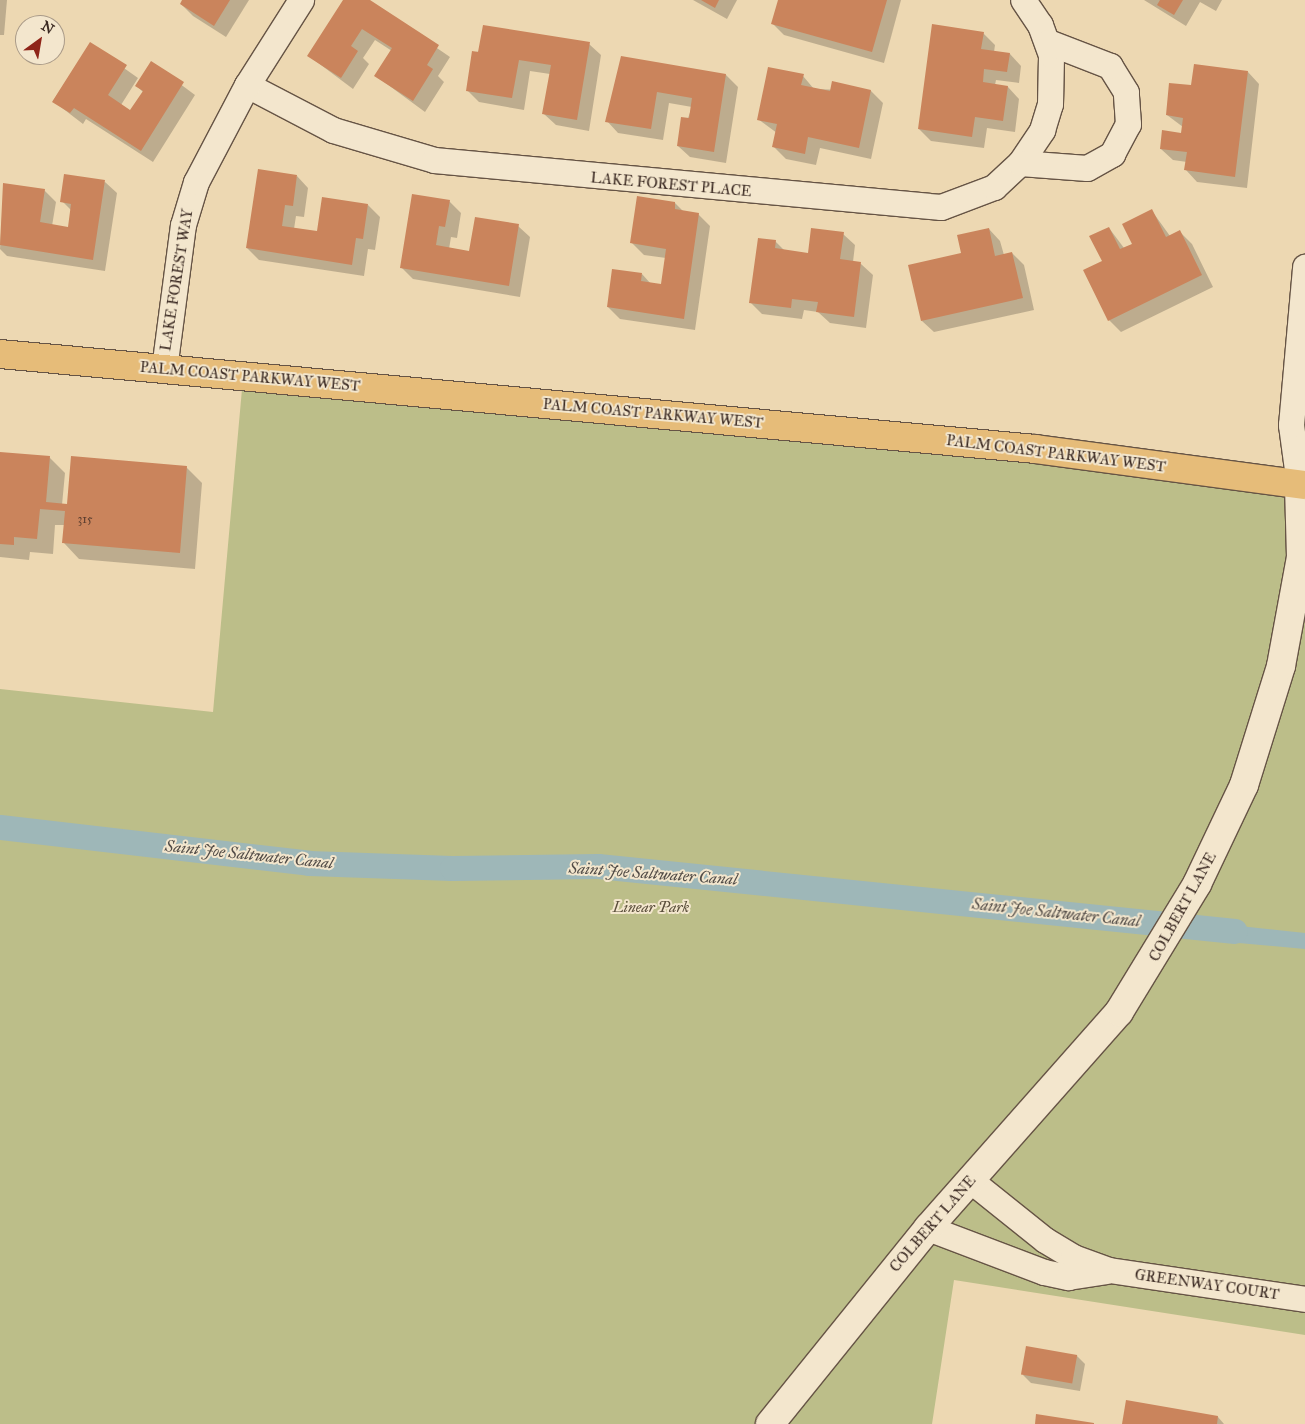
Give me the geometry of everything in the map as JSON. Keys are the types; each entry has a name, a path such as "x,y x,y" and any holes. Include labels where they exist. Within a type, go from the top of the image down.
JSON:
{"main road":[{"name":"PALM COAST PARKWAY WEST","path":"0,354 1035,449 1302,484"}],"street":[{"path":"247,85 301,0"},
{"name":"LAKE FOREST PLACE","path":"247,85 310,120 376,146 474,166 916,208 941,206 979,196 1020,163 1036,142 1050,104 1053,70 1048,42 1023,0"},
{"path":"1020,163 1069,168 1100,163 1112,154 1128,124 1126,92 1110,66 1089,54 1048,42"},
{"name":"LAKE FOREST WAY","path":"164,369 183,225 213,145 247,85"},
{"name":"COLBERT LANE","path":"770,1424 928,1228 1126,1003 1224,833 1262,730 1291,616 1301,557 1302,484 1291,425 1305,266"},
{"path":"970,1180 1045,1240 1073,1258 1109,1270"},
{"path":"928,1228 1044,1272 1068,1277 1109,1270"},
{"name":"GREENWAY COURT","path":"1109,1270 1305,1299"}],"green space":[{"name":"Linear Park","path":"242,389 1060,463 1305,496 1305,1335 954,1280 932,1424 0,1424 0,689 213,712"}],"water":[{"path":"1202,922 1305,933 1305,949 1194,939"}],"building":[{"path":"182,0 230,0 214,26 180,4"},
{"path":"343,0 370,0 439,45 427,65 433,69 413,101 374,76 392,48 362,29 351,46 358,51 341,78 307,56"},
{"path":"701,0 719,0 715,8"},
{"path":"778,0 887,0 872,52 771,24"},
{"path":"1160,0 1183,0 1174,15 1157,5"},
{"path":"932,24 984,32 981,49 1010,53 1007,72 984,69 983,82 1008,86 1003,121 975,117 972,137 918,129"},
{"path":"483,25 590,42 577,120 542,114 551,65 519,60 512,98 466,91 472,51 478,52"},
{"path":"90,42 127,65 108,95 130,110 143,91 135,86 151,61 184,82 141,151 74,108 70,113 52,102"},
{"path":"621,56 726,74 714,152 677,146 681,117 689,118 692,98 657,92 651,129 605,122"},
{"path":"1194,64 1248,71 1235,177 1184,170 1187,152 1160,149 1162,130 1181,133 1183,118 1166,115 1169,83 1191,85"},
{"path":"768,67 804,74 801,85 830,91 832,81 871,90 859,148 808,137 805,154 772,147 777,124 757,120"},
{"path":"258,169 297,175 293,206 285,205 282,226 317,231 322,197 368,204 363,239 356,238 352,265 246,248"},
{"path":"64,174 105,180 93,260 0,245 3,183 45,189 40,222 68,227 71,204 60,202"},
{"path":"412,194 450,200 445,227 439,226 436,245 469,251 475,217 519,224 509,286 400,268"},
{"path":"637,196 675,202 675,209 699,213 684,319 607,307 612,269 642,273 641,281 661,284 666,249 630,243"},
{"path":"1152,209 1166,237 1180,230 1202,275 1108,321 1083,270 1102,261 1089,236 1109,227 1120,249 1132,244 1122,224"},
{"path":"811,228 844,232 840,259 861,262 854,317 816,312 818,302 792,299 791,308 749,303 758,238 776,240 775,248 808,253"},
{"path":"989,228 995,256 1012,252 1023,298 921,321 908,265 961,253 957,235"},
{"path":"0,452 50,456 46,502 67,504 71,456 187,466 180,553 62,543 65,511 40,509 37,539 14,537 14,545 0,544"},
{"path":"1026,1346 1077,1355 1072,1384 1021,1375"},
{"path":"1126,1400 1218,1416 1217,1424 1122,1424"},
{"path":"1036,1414 1094,1423 1094,1424 1035,1424"}],"waterway":[{"name":"Saint Joe Saltwater Canal","path":"0,827 309,863 452,868 598,866 1235,931"}]}
